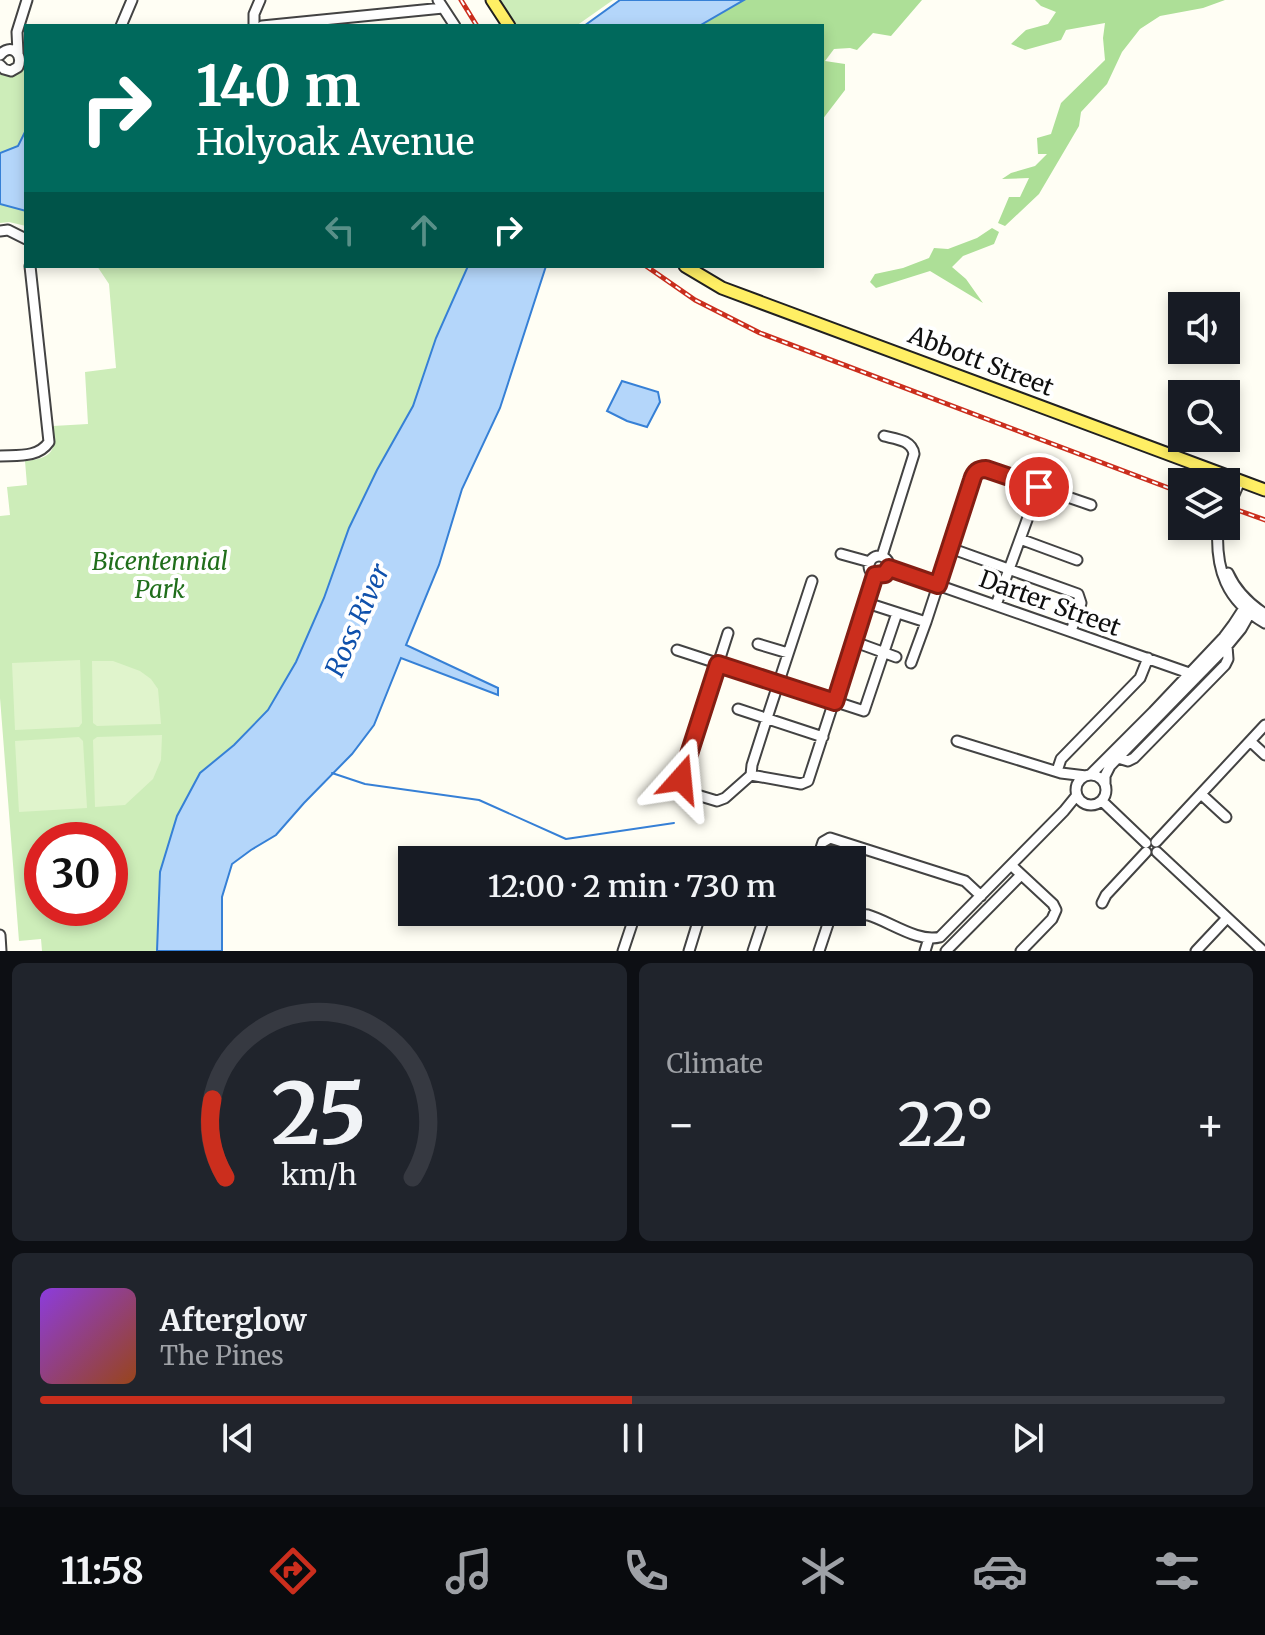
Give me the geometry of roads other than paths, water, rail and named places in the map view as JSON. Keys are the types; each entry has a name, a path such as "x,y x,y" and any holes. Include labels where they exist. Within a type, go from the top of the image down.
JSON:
{"main road":[{"path":"492,0 508,24"},
{"name":"Abbott Street","path":"688,268 722,288 1200,468"},
{"name":"Abbott Street","path":"1240,481 1265,490"}],"street":[{"path":"1,52 17,32 27,0"},
{"path":"122,24 132,0"},
{"path":"254,24 254,14 260,0"},
{"path":"278,24 441,4 454,24"},
{"path":"5,68 20,63 17,32"},
{"path":"1,52 9,49 21,54"},
{"path":"0,231 8,230 24,238"},
{"path":"0,456 38,453 49,442 30,268"},
{"path":"882,556 914,454 909,444 884,436"},
{"path":"911,663 975,472 986,469 1091,505"},
{"path":"996,605 1039,487"},
{"path":"1020,539 1077,560"},
{"path":"1222,540 1226,570 1236,589 1265,624"},
{"path":"950,548 1078,594 1081,603 1071,631"},
{"path":"841,554 870,562"},
{"path":"875,575 869,568 870,562 874,557 882,556"},
{"path":"875,575 885,574 889,568 882,556"},
{"name":"Darter Street","path":"889,568 1192,676"},
{"path":"751,775 797,784 806,782 811,775 875,575"},
{"path":"728,633 681,779 681,786 687,792 717,801 725,798 751,775 812,581"},
{"path":"867,603 926,622"},
{"path":"1249,607 1265,614"},
{"path":"1241,629 1249,607"},
{"path":"1059,772 1070,779 1079,795 1091,805 1102,801 1106,793 1107,771 1249,607"},
{"path":"677,650 864,711 897,613"},
{"path":"866,915 929,938 945,933 1079,795 1078,782 1227,646 1241,629 1249,624 1265,624"},
{"path":"855,642 896,657"},
{"path":"758,644 788,653"},
{"path":"1118,758 1128,761 1134,758 1225,665 1227,646"},
{"path":"1059,772 1061,759 1140,678 1148,658"},
{"path":"738,709 823,737"},
{"path":"1102,903 1106,895 1265,725"},
{"path":"957,741 1059,772 1099,777 1105,784"},
{"path":"1250,741 1265,755"},
{"path":"1201,794 1226,817"},
{"path":"1102,801 1263,951"},
{"path":"822,846 830,838 855,846"},
{"path":"866,849 965,881 981,896"},
{"path":"1011,865 1056,910 1052,919 1021,951"},
{"path":"946,951 1021,875"},
{"path":"1196,951 1227,918"},
{"path":"623,951 631,926"},
{"path":"689,951 697,926"},
{"path":"753,951 761,926"},
{"path":"819,951 827,926"},
{"path":"0,935 1,951"},
{"path":"925,951 929,938"}],"water":[{"path":"620,0 744,0 702,24 587,24"},
{"path":"24,134 24,210 0,204 0,153 18,146"},
{"name":"Ross River","path":"467,268 545,268 500,408 462,489 439,565 406,645 498,688 498,695 401,658 374,725 352,754 276,835 232,864 222,897 222,951 157,951 160,872 177,816 200,773 234,745 268,710 296,662 324,598 349,528 413,406 436,338"},
{"path":"622,381 658,392 660,402 647,427 607,411"}],"waterway":[{"path":"332,773 365,784 479,800 566,839 674,823"}],"railway":[{"path":"461,0 476,24"},
{"path":"649,268 695,300 760,333 1168,488"},
{"path":"1240,511 1265,520"}],"park label":[{"name":"Bicentennial Park","path":"160,575"}]}
